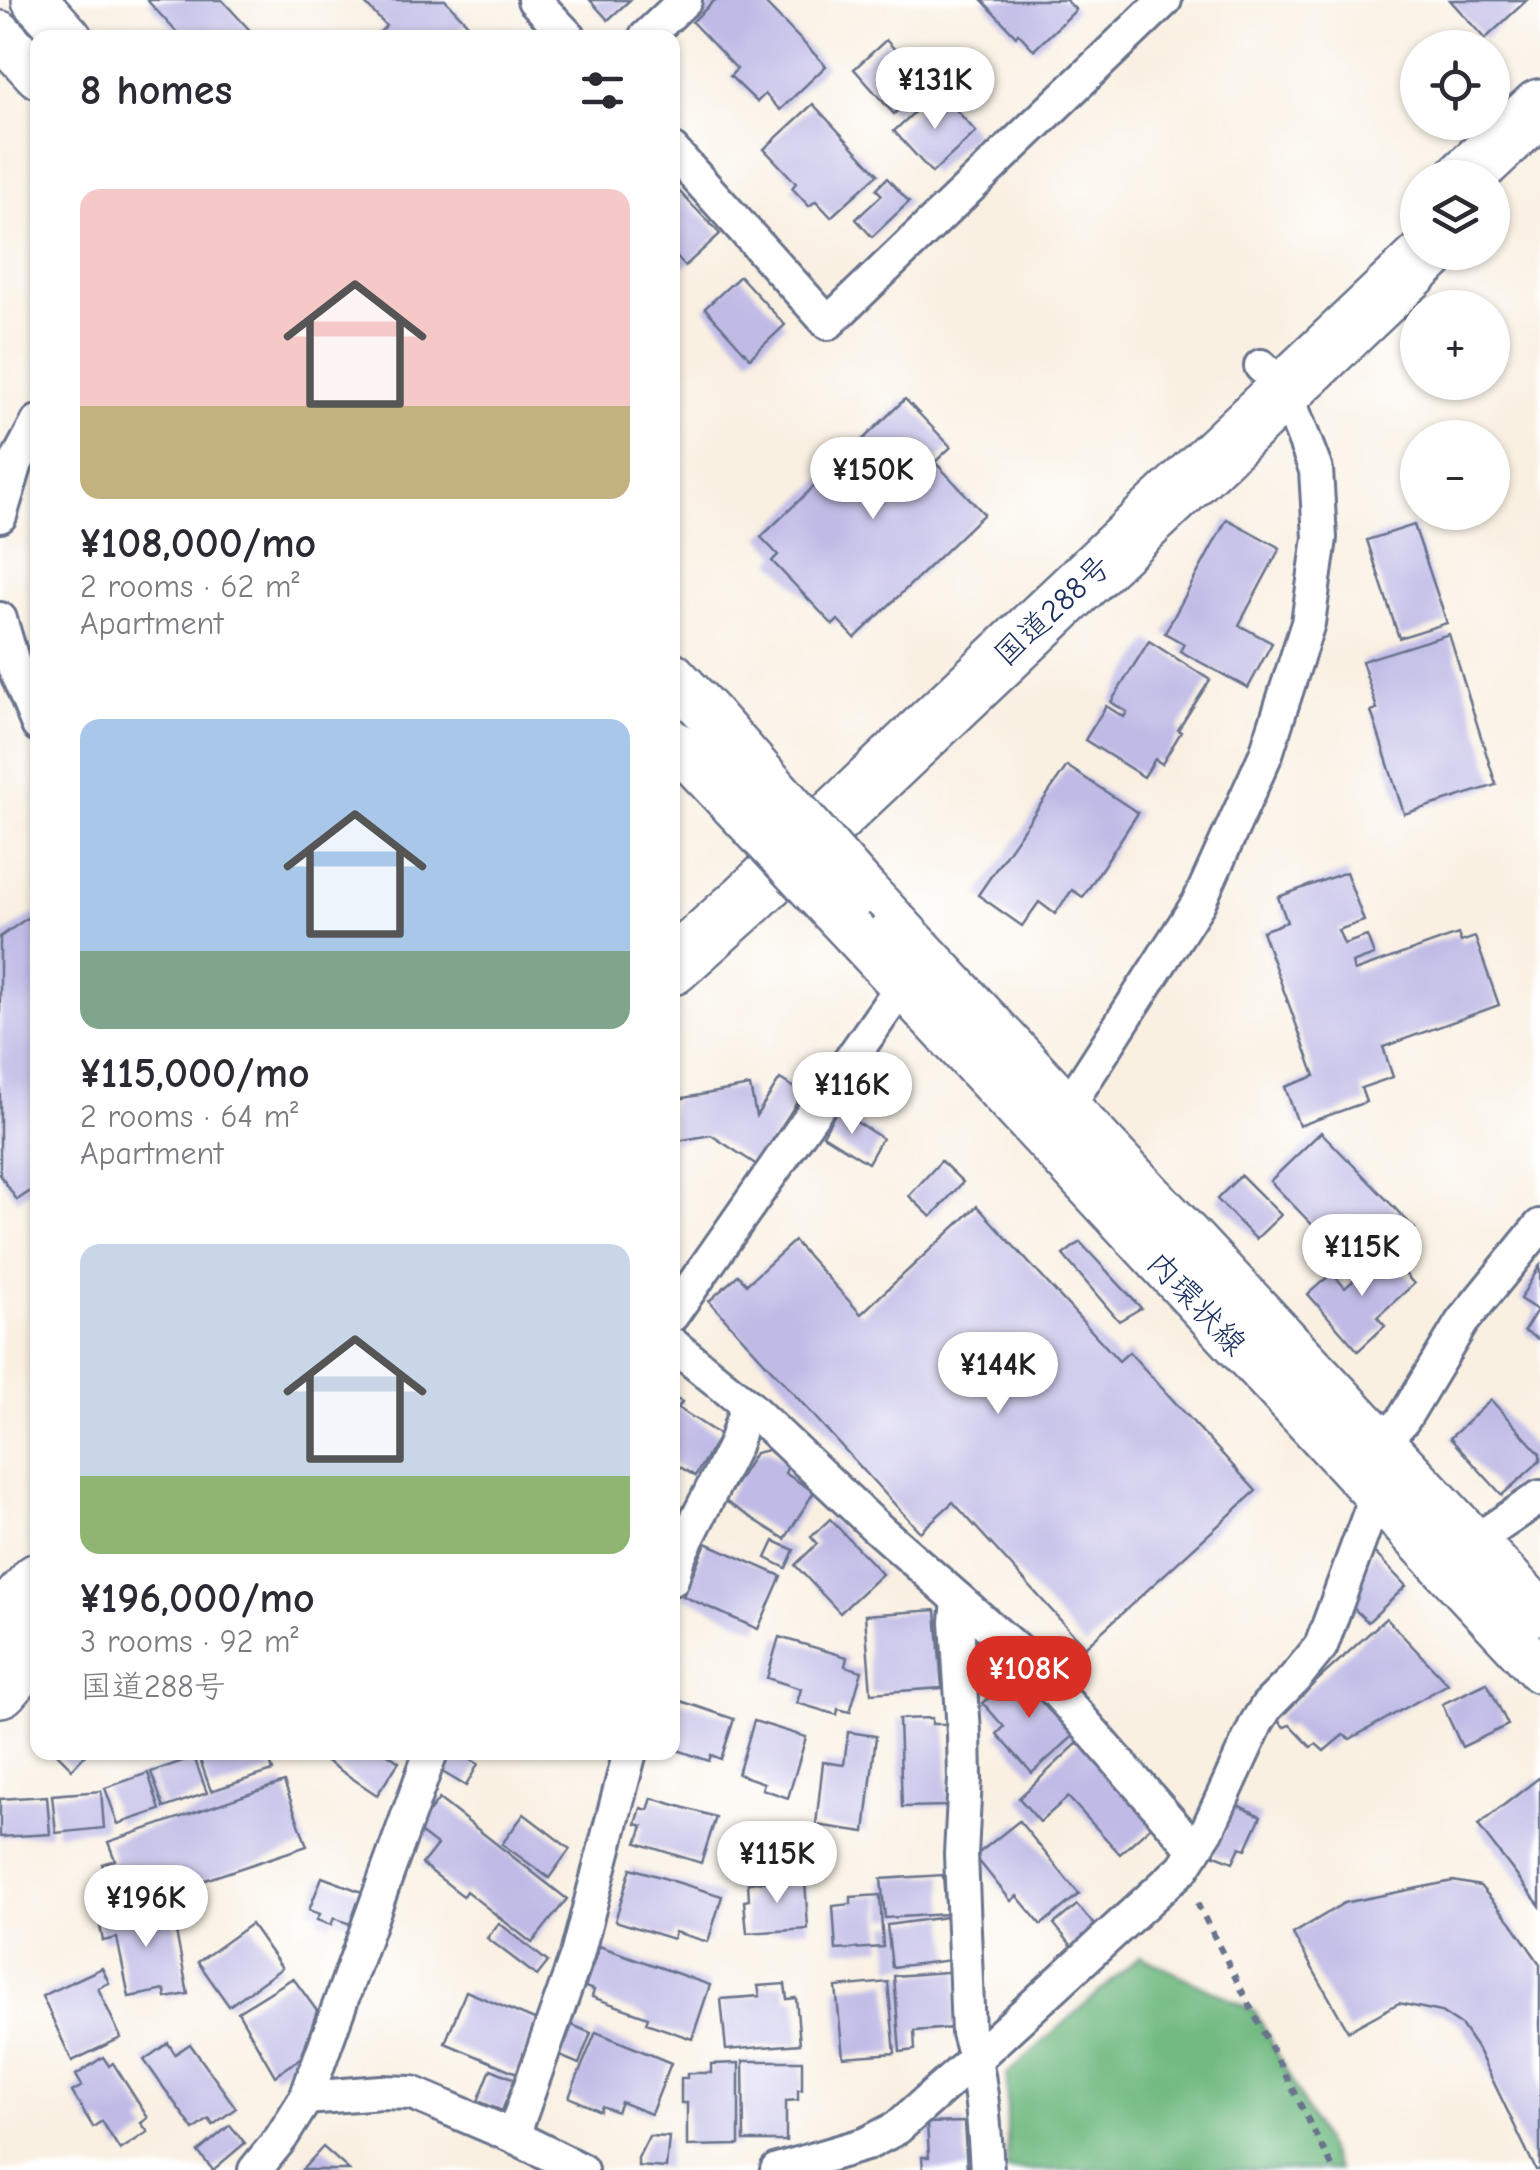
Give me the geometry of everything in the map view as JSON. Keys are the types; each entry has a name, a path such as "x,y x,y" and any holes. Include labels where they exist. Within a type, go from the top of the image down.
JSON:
{"highway":[{"path":"1483,160 1540,107"},
{"path":"1510,178 1540,151"},
{"name":"国道288号","path":"680,960 775,873 1273,378 1400,240"},
{"name":"国道288号","path":"680,917 1273,378 1409,270"},
{"path":"0,1625 30,1591"},
{"path":"0,1689 30,1655"}],"street":[{"path":"36,0 63,30"},
{"path":"534,0 562,30"},
{"path":"653,30 685,0"},
{"path":"680,159 828,322 1165,0"},
{"path":"0,34 30,66"},
{"path":"1057,1124 1199,902 1266,754 1308,623 1320,538 1316,470 1273,378"},
{"path":"0,516 16,464 30,437"},
{"path":"0,619 30,707"},
{"name":"内環状線","path":"680,683 865,891 1057,1124 1376,1496 1540,1670"},
{"name":"内環状線","path":"680,747 902,986 1057,1124 1382,1443 1540,1612"},
{"path":"680,1304 902,986"},
{"path":"1382,1443 1403,1420 1462,1322 1540,1226"},
{"path":"680,1351 747,1405 875,1526 1024,1658 1074,1711 1187,1861"},
{"path":"680,1553 734,1446 747,1405"},
{"path":"776,2170 866,2144 897,2128 1187,1861 1207,1830 1257,1722 1321,1646 1376,1496"},
{"path":"1474,1542 1540,1498"},
{"path":"959,1600 964,1748 961,1854 968,2034 976,2058 987,2170"},
{"path":"256,2170 306,2098 429,1760"},
{"path":"513,2136 577,1955 628,1760"},
{"path":"306,2098 412,2092 581,2170"}],"path":[{"path":"1187,1861 1199,1907 1334,2170"}],"green space":[{"path":"1140,1956 1255,2011 1338,2170 1007,2170 1007,2074"}],"building":[{"path":"147,0 222,0 250,30 175,30"},
{"path":"362,0 445,0 467,23 460,30 382,30 386,26"},
{"path":"590,0 630,0 608,20"},
{"path":"715,0 762,0 826,66 780,110 765,94 757,102 730,76 737,69 692,22"},
{"path":"982,0 1066,0 1076,10 1034,50"},
{"path":"1450,0 1527,0 1495,30 1477,30"},
{"path":"886,40 927,84 894,114 854,69"},
{"path":"938,90 976,132 932,173 894,131"},
{"path":"813,104 878,174 831,217 816,201 809,206 792,188 796,183 764,149"},
{"path":"887,178 909,202 872,237 856,219 882,195 876,189"},
{"path":"680,192 720,234 685,266 680,261"},
{"path":"740,276 785,325 750,358 705,308"},
{"path":"905,399 951,447 935,462 984,514 855,638 838,620 833,625 772,561 778,555 761,537"},
{"path":"1227,519 1280,548 1239,625 1272,643 1248,688 1180,651 1184,644 1165,633"},
{"path":"1400,529 1416,530 1447,623 1399,638 1367,540"},
{"path":"1449,634 1496,785 1404,814 1371,711 1377,709 1362,661"},
{"path":"1149,641 1210,680 1162,764 1155,759 1144,777 1085,740 1106,706 1124,717 1127,712 1111,702"},
{"path":"1067,766 1138,813 1083,897 1072,890 1055,914 1039,902 1022,926 978,895"},
{"path":"1346,872 1364,921 1338,930 1344,944 1367,936 1374,955 1352,963 1354,971 1458,934 1461,942 1475,937 1499,1005 1383,1047 1393,1077 1361,1088 1366,1102 1299,1126 1285,1087 1315,1076 1262,931 1287,922 1278,897"},
{"path":"30,916 30,1191 17,1200 0,1175 0,937"},
{"path":"780,1079 803,1093 757,1165 711,1135 680,1141 680,1099 750,1086 756,1116"},
{"path":"837,1110 882,1138 868,1163 823,1135"},
{"path":"1321,1132 1415,1229 1393,1250 1383,1239 1354,1268 1270,1181"},
{"path":"941,1161 963,1182 931,1217 909,1196"},
{"path":"1241,1175 1281,1215 1256,1239 1217,1199"},
{"path":"977,1206 1119,1361 1129,1352 1256,1491 1085,1647 953,1502 920,1532 709,1301 738,1275 747,1284 794,1241 861,1314"},
{"path":"1080,1242 1141,1308 1119,1321 1063,1255"},
{"path":"1386,1252 1414,1284 1377,1317 1385,1326 1358,1351 1308,1294 1332,1273 1345,1288"},
{"path":"1540,1265 1540,1340 1524,1331 1537,1310 1520,1299"},
{"path":"1491,1400 1540,1454 1540,1461 1502,1495 1450,1438"},
{"path":"680,1409 720,1435 695,1476 680,1467"},
{"path":"768,1450 789,1464 785,1473 814,1492 785,1539 725,1501 755,1453"},
{"path":"830,1519 882,1574 840,1613 795,1565 817,1544 811,1537"},
{"path":"774,1541 794,1550 786,1568 766,1558"},
{"path":"706,1543 781,1576 758,1629 683,1596"},
{"path":"1373,1551 1406,1586 1368,1622 1349,1604"},
{"path":"936,1610 942,1688 871,1693 865,1615"},
{"path":"1386,1618 1448,1684 1350,1739 1343,1735 1324,1751 1316,1744 1311,1747 1290,1725 1284,1727 1276,1718"},
{"path":"779,1637 847,1657 845,1666 862,1671 850,1712 838,1709 837,1715 797,1703 801,1689 767,1678"},
{"path":"1023,1668 1078,1732 1032,1773 997,1734 1004,1727 983,1703"},
{"path":"1487,1683 1508,1725 1462,1747 1442,1704"},
{"path":"680,1701 734,1719 721,1759 711,1755 709,1761 680,1751"},
{"path":"932,1718 932,1724 946,1724 949,1806 902,1807 899,1719"},
{"path":"754,1721 806,1737 788,1798 762,1789 764,1783 738,1774"},
{"path":"848,1732 876,1736 865,1832 816,1825 823,1762 844,1765"},
{"path":"1084,1737 1159,1819 1120,1854 1068,1797 1040,1822 1019,1798"},
{"path":"63,1760 80,1760 72,1769"},
{"path":"195,1760 207,1793 164,1808 151,1772"},
{"path":"200,1760 270,1760 273,1771 211,1791"},
{"path":"325,1760 396,1760 399,1762 377,1795"},
{"path":"444,1760 471,1760 478,1764 466,1786 439,1770"},
{"path":"148,1773 160,1810 118,1824 105,1788"},
{"path":"1540,1777 1540,1906 1478,1825"},
{"path":"284,1782 307,1846 178,1889 174,1876 113,1897 102,1864 115,1860 108,1842"},
{"path":"101,1791 104,1828 56,1833 52,1795"},
{"path":"47,1796 50,1834 0,1837 0,1799"},
{"path":"652,1798 716,1817 701,1863 637,1843 643,1826 636,1824 641,1808 648,1810"},
{"path":"439,1799 567,1899 532,1943 466,1891 463,1896 422,1864 437,1845 416,1829"},
{"path":"1235,1804 1261,1816 1246,1849 1240,1847 1233,1862 1213,1854"},
{"path":"524,1814 570,1849 549,1878 502,1844"},
{"path":"1019,1821 1079,1894 1041,1925 1017,1896 1011,1901 975,1856"},
{"path":"631,1868 722,1896 708,1942 675,1932 673,1939 615,1921"},
{"path":"943,1875 946,1914 885,1918 881,1879"},
{"path":"322,1877 362,1892 350,1924 334,1918 331,1925 317,1920 320,1914 309,1910"},
{"path":"805,1879 808,1929 747,1933 744,1901 749,1900 748,1883"},
{"path":"1453,1881 1480,1886 1540,1964 1540,2170 1536,2170 1477,2048 1462,2026 1441,2012 1399,2003 1348,2031 1293,1934 1344,1903"},
{"path":"880,1895 883,1947 836,1950 833,1906 851,1904 851,1897"},
{"path":"130,1905 131,1910 151,1907 152,1915 172,1911 188,1994 166,1998 165,1990 129,1997 117,1938 103,1941 97,1911"},
{"path":"1077,1905 1096,1927 1072,1946 1054,1924"},
{"path":"946,1917 952,1960 892,1967 887,1925"},
{"path":"499,1923 548,1962 537,1976 487,1938"},
{"path":"251,1924 282,1968 229,2006 198,1962"},
{"path":"599,1946 710,1985 692,2039 646,2023 648,2017 592,1997 594,1990 585,1987"},
{"path":"102,1968 109,1983 98,1988 121,2038 72,2061 42,1996"},
{"path":"959,1971 953,2028 914,2031 915,2050 900,2052 894,1976"},
{"path":"293,1978 317,2011 301,2058 275,2076 238,2012"},
{"path":"888,1982 895,2053 843,2057 836,1987"},
{"path":"785,1984 787,1999 796,1998 800,2044 726,2050 721,1999 760,1996 758,1986"},
{"path":"466,1991 537,2021 517,2073 445,2043"},
{"path":"572,2025 591,2033 579,2064 560,2056"},
{"path":"596,2032 671,2063 651,2114 621,2102 617,2112 602,2106 600,2111 569,2097"},
{"path":"168,2043 175,2054 190,2044 236,2108 213,2125 209,2119 194,2130 144,2060"},
{"path":"103,2057 109,2066 113,2063 148,2118 141,2123 148,2132 120,2150 102,2121 93,2127 72,2092 82,2086 76,2075"},
{"path":"743,2061 802,2061 798,2100 786,2101 786,2141 744,2141"},
{"path":"739,2063 739,2145 687,2146 687,2103 681,2103 681,2078 687,2078 687,2073 711,2073 711,2064"},
{"path":"491,2069 515,2079 502,2111 478,2101"},
{"path":"964,2122 967,2170 923,2170 922,2157 929,2157 927,2123"},
{"path":"230,2125 245,2143 213,2170 198,2152"},
{"path":"649,2136 669,2137 666,2168 638,2166"},
{"path":"323,2147 349,2170 302,2170"}]}
